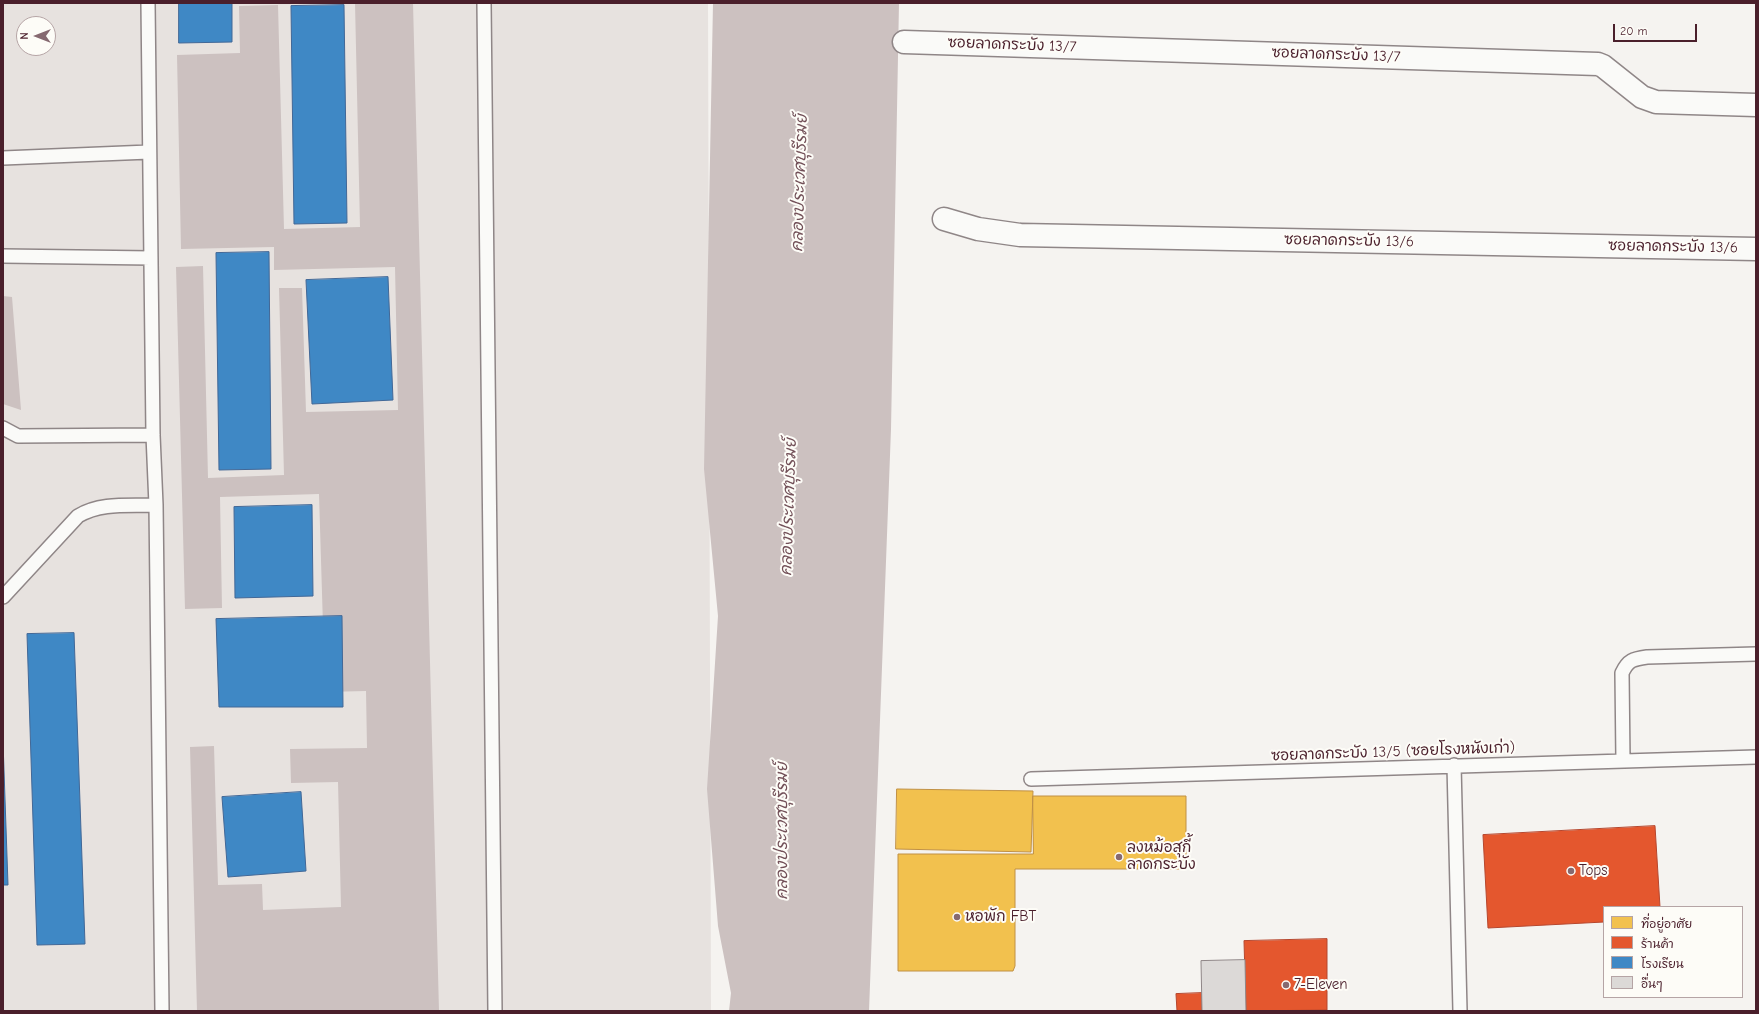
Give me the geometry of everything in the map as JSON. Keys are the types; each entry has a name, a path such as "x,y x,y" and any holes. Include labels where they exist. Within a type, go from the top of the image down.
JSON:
{"street":[{"name":"ซอยลาดกระบัง 13/7","path":"904,42 1598,64 1603,66 1642,97 1656,102 1756,105"},
{"name":"ซอยลาดกระบัง 13/6","path":"944,219 978,229 1020,235 1756,249"}],"lane":[{"path":"148,3 162,1011"},
{"path":"484,3 495,1011"},
{"path":"3,158 149,152"},
{"path":"3,256 151,258"},
{"path":"3,428 18,436 153,435"},
{"path":"3,597 78,516 88,510 106,506 156,506"},
{"path":"1623,761 1622,673 1626,664 1634,659 1647,657 1756,654"},
{"name":"ซอยลาดกระบัง 13/5 (ซอยโรงหนังเก่า)","path":"1031,779 1756,757"},
{"path":"1454,765 1460,1011"}],"shaded area":[{"path":"3,3 708,3 711,1011 3,1011"}],"water":[{"path":"355,3 413,3 439,1011 197,1011 190,747 214,746 218,885 262,884 263,910 341,907 338,782 291,783 290,749 367,748 366,691 325,692 319,494 220,497 222,608 185,609 176,267 203,266 208,478 284,475 279,288 302,288 306,412 398,410 395,267 274,270 274,247 181,249 177,55 240,53 239,6 278,5 284,229 360,227"},
{"name":"คลองประเวศบุรีรมย์","path":"713,3 899,3 891,429 869,1011 729,1011 731,993 718,926 707,789 718,616 704,469"},
{"path":"3,296 12,297 21,410 3,404"}],"building: ที่อยู่อาศัย":[{"path":"897,789 1033,791 1031,852 896,849"},
{"name":"หอพัก FBT","path":"1033,796 1186,796 1186,869 1015,869 1015,966 1013,971 898,971 898,854 1033,854"}],"building: ร้านค้า":[{"name":"Tops","path":"1655,826 1660,906 1603,906 1603,922 1488,928 1483,835"},
{"name":"7-Eleven","path":"1327,939 1327,1010 1246,1011 1244,941"},
{"path":"1202,993 1202,1011 1177,1011 1176,994"}],"building: โรงเรียน":[{"path":"179,3 232,3 232,42 179,43"},
{"path":"344,5 347,223 294,224 291,6"},
{"path":"269,252 271,469 219,470 216,253"},
{"path":"388,277 393,400 312,404 306,280"},
{"path":"312,505 313,596 235,598 234,507"},
{"path":"342,616 343,707 219,707 216,619"},
{"path":"74,633 85,944 37,945 27,634"},
{"path":"3,742 8,885 3,885"},
{"path":"301,792 306,871 228,877 222,797"}],"building: อื่นๆ":[{"path":"1245,960 1246,1011 1202,1011 1201,961"}],"place":[{"name":"ลงหม้อสุกี้ ลาดกระบัง","path":"1119,857"},
{"name":"Tops","path":"1571,871"},
{"name":"หอพัก FBT","path":"957,917"},
{"name":"7-Eleven","path":"1286,985"}]}
